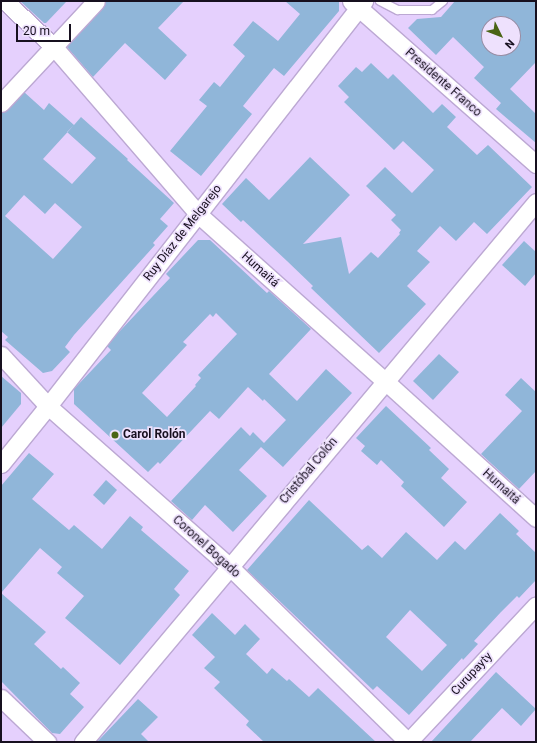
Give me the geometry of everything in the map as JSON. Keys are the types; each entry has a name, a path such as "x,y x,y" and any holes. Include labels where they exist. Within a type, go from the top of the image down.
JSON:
{"street":[{"name":"Humaitá","path":"5,1 54,47 198,214 536,518"},
{"path":"1,103 96,1"},
{"name":"Presidente Franco","path":"358,3 536,164"},
{"name":"Ruy Díaz de Melgarejo","path":"1,464 198,214 358,3"},
{"name":"Cristóbal Colón","path":"83,742 229,566 536,202"},
{"name":"Coronel Bogado","path":"1,355 48,406 229,566 408,742"},
{"name":"Curupayty","path":"408,742 536,605"},
{"path":"1,698 47,742"}],"lane":[{"path":"380,1 398,10 432,10 442,1"}],"building":[{"path":"20,1 67,1 46,23 44,23"},
{"path":"106,1 184,1 158,28 187,55 165,80 125,43 93,77 67,47 103,8"},
{"path":"285,1 339,1 339,11 284,76 274,68 243,106 252,114 201,176 170,151 207,106 199,100 214,82 220,87 245,56 233,45 253,21 278,41 300,14"},
{"path":"455,1 536,1 536,62 510,89 536,114 536,143 496,109 501,103 474,78 484,67 453,37 436,55 408,28 417,19 441,17"},
{"path":"371,63 388,79 393,74 433,113 442,104 456,117 447,127 477,155 488,145 532,187 487,234 474,222 456,241 440,226 417,251 430,262 407,286 426,304 379,353 311,288 313,286 287,261 243,220 241,222 222,204 246,178 269,200 310,157 350,195 303,244 341,237 349,274 371,252 378,258 400,234 399,233 401,230 391,220 396,215 366,186 385,167 412,193 434,170 403,141 394,150 344,102 349,97 338,86 356,67 362,72"},
{"path":"24,92 44,110 49,103 74,125 81,117 174,203 160,219 168,226 153,243 155,245 74,335 65,347 70,352 52,371 43,373 5,340 8,337 1,331 1,113 8,110","holes":["67,132 96,158 72,184 43,159","24,195 45,214 55,203 82,227 53,259 5,216"]},
{"path":"198,240 210,240 267,293 269,291 311,329 269,374 297,401 326,369 352,393 283,467 261,447 239,470 267,496 233,532 205,505 192,520 171,501 241,427 250,436 253,432 264,443 286,420 264,399 263,401 248,387 219,419 210,411 160,464 158,462 148,472 74,404 74,389 111,350 107,346 118,333 170,278 166,274","holes":["216,313 237,334 198,375 201,378 195,385 196,386 167,417 142,393 187,345 183,342 210,314 213,317"]},
{"path":"524,241 536,252 536,273 525,286 502,265"},
{"path":"439,354 459,372 433,400 413,381"},
{"path":"1,376 21,393 21,404 1,428"},
{"path":"521,378 536,392 536,471 519,489 481,454 522,411 505,395"},
{"path":"386,406 431,448 429,450 449,469 441,478 467,502 444,527 401,486 404,482 381,460 377,465 361,451 365,446 356,438"},
{"path":"29,453 54,474 32,499 69,530 74,525 102,549 130,516 143,527 141,530 189,571 174,589 180,595 120,665 65,618 84,596 57,573 62,567 40,548 1,593 1,486"},
{"path":"106,480 117,490 104,505 93,495"},
{"path":"309,500 362,550 368,545 382,558 406,532 437,560 455,541 465,550 500,513 519,531 516,534 536,553 536,580 519,598 517,596 501,612 474,641 478,644 463,660 462,658 409,715 377,686 373,690 247,570","holes":["410,610 447,645 422,671 386,637"]},
{"path":"1,593 46,632 34,644 61,669 63,667 80,683 70,694 84,707 60,734 52,733 1,681"},
{"path":"212,613 235,635 245,624 260,639 246,654 267,674 272,668 287,681 289,679 309,697 318,688 376,742 264,742 246,725 249,721 214,688 220,682 204,668 215,657 192,635"},
{"path":"496,672 536,709 521,726 502,708 470,742 431,742"},
{"path":"138,699 158,717 141,734 149,742 97,742"}],"place":[{"name":"Carol Rolón","path":"115,435"}]}
